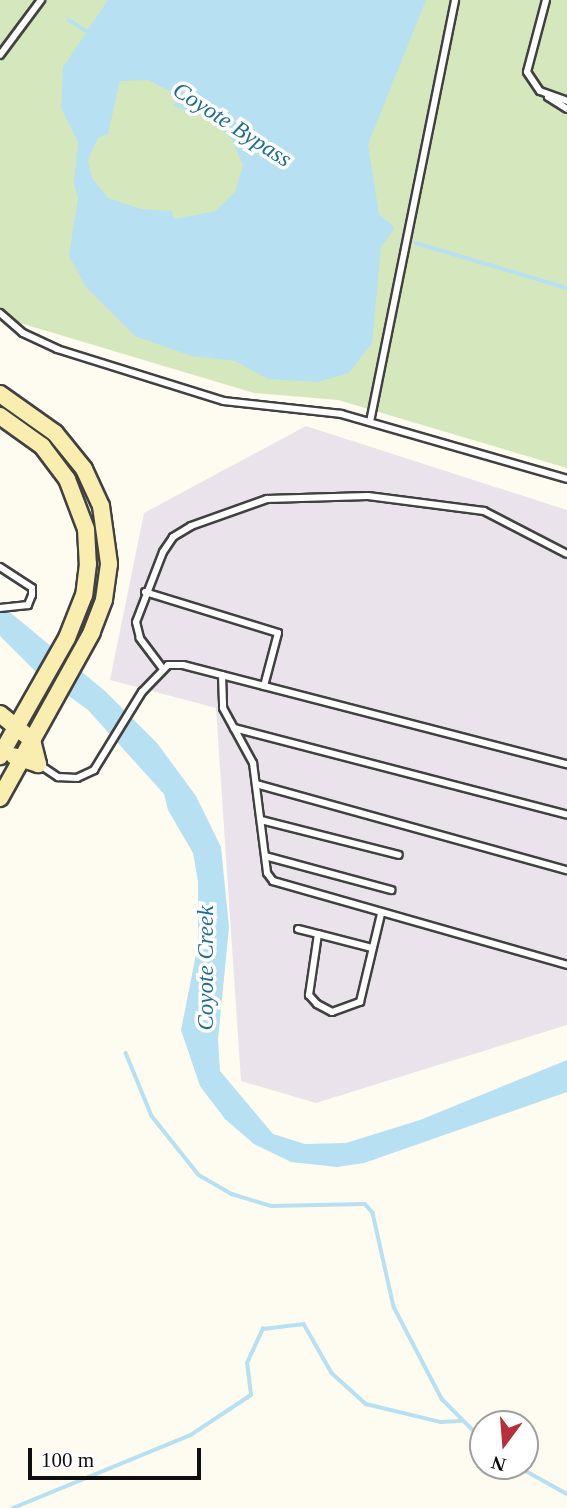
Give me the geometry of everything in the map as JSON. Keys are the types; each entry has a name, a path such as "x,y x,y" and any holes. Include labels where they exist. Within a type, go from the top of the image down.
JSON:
{"main road":[{"path":"0,394 44,423 84,469 106,525 108,583 99,617 83,650 0,798"},
{"path":"0,416 31,437 67,479 86,529 84,595 67,638 16,727 1,750 20,760 38,764 32,740 16,727 0,714"},
{"path":"31,437 44,423"}],"lane":[{"path":"0,55 41,0"},
{"path":"370,422 455,0"},
{"path":"546,0 527,72 540,90 567,109"},
{"path":"540,90 567,100"},
{"path":"0,313 23,333 57,349 224,401 341,414 567,479"},
{"path":"163,669 140,638 136,622 145,592 173,537 267,499 368,496 484,511 567,554"},
{"path":"0,567 32,588 28,605 0,608"},
{"path":"145,592 278,633 264,686"},
{"path":"38,764 58,777 77,778 94,770 142,692 163,669 183,665 567,764"},
{"path":"222,675 223,708 253,763 267,873 273,881 567,965"},
{"path":"234,728 567,815"},
{"path":"256,784 567,870"},
{"path":"261,820 399,855"},
{"path":"265,856 391,890"},
{"path":"318,934 309,995 332,1012 360,1002 381,914"},
{"path":"298,929 372,948"}],"shaded area":[{"path":"306,426 567,510 567,1025 316,1103 241,1081 216,708 110,680 144,513"}],"green space":[{"path":"0,0 567,0 567,468 338,400 254,393 0,317"}],"water":[{"path":"108,0 426,0 368,144 379,214 395,228 381,247 372,343 349,373 318,382 268,379 235,361 191,356 135,336 86,287 69,256 78,198 74,184 78,142 61,108 63,67","holes":["148,80 180,96 173,106 210,119 231,138 243,165 235,192 216,211 174,219 172,211 141,209 108,198 92,178 88,160 98,138 108,134 120,81"]},
{"name":"Coyote Creek","path":"0,604 105,691 157,743 196,796 221,847 229,927 218,1040 220,1071 273,1134 305,1144 346,1143 420,1120 567,1060 567,1092 364,1163 337,1167 291,1162 254,1144 225,1119 200,1086 181,1030 198,944 198,881 193,853 168,810 164,794 88,710 36,672 0,636"}],"waterway":[{"name":"Coyote Bypass","path":"69,20 88,32"},
{"name":"Coyote Bypass","path":"416,243 567,288"},
{"path":"126,1053 152,1116 199,1175 232,1194 271,1206 365,1204 373,1213 394,1307 442,1399 469,1426"},
{"path":"13,1508 191,1435 251,1395 247,1363 263,1329 304,1324 332,1373 366,1404 441,1422 462,1421"},
{"path":"539,1478 567,1494"}]}
